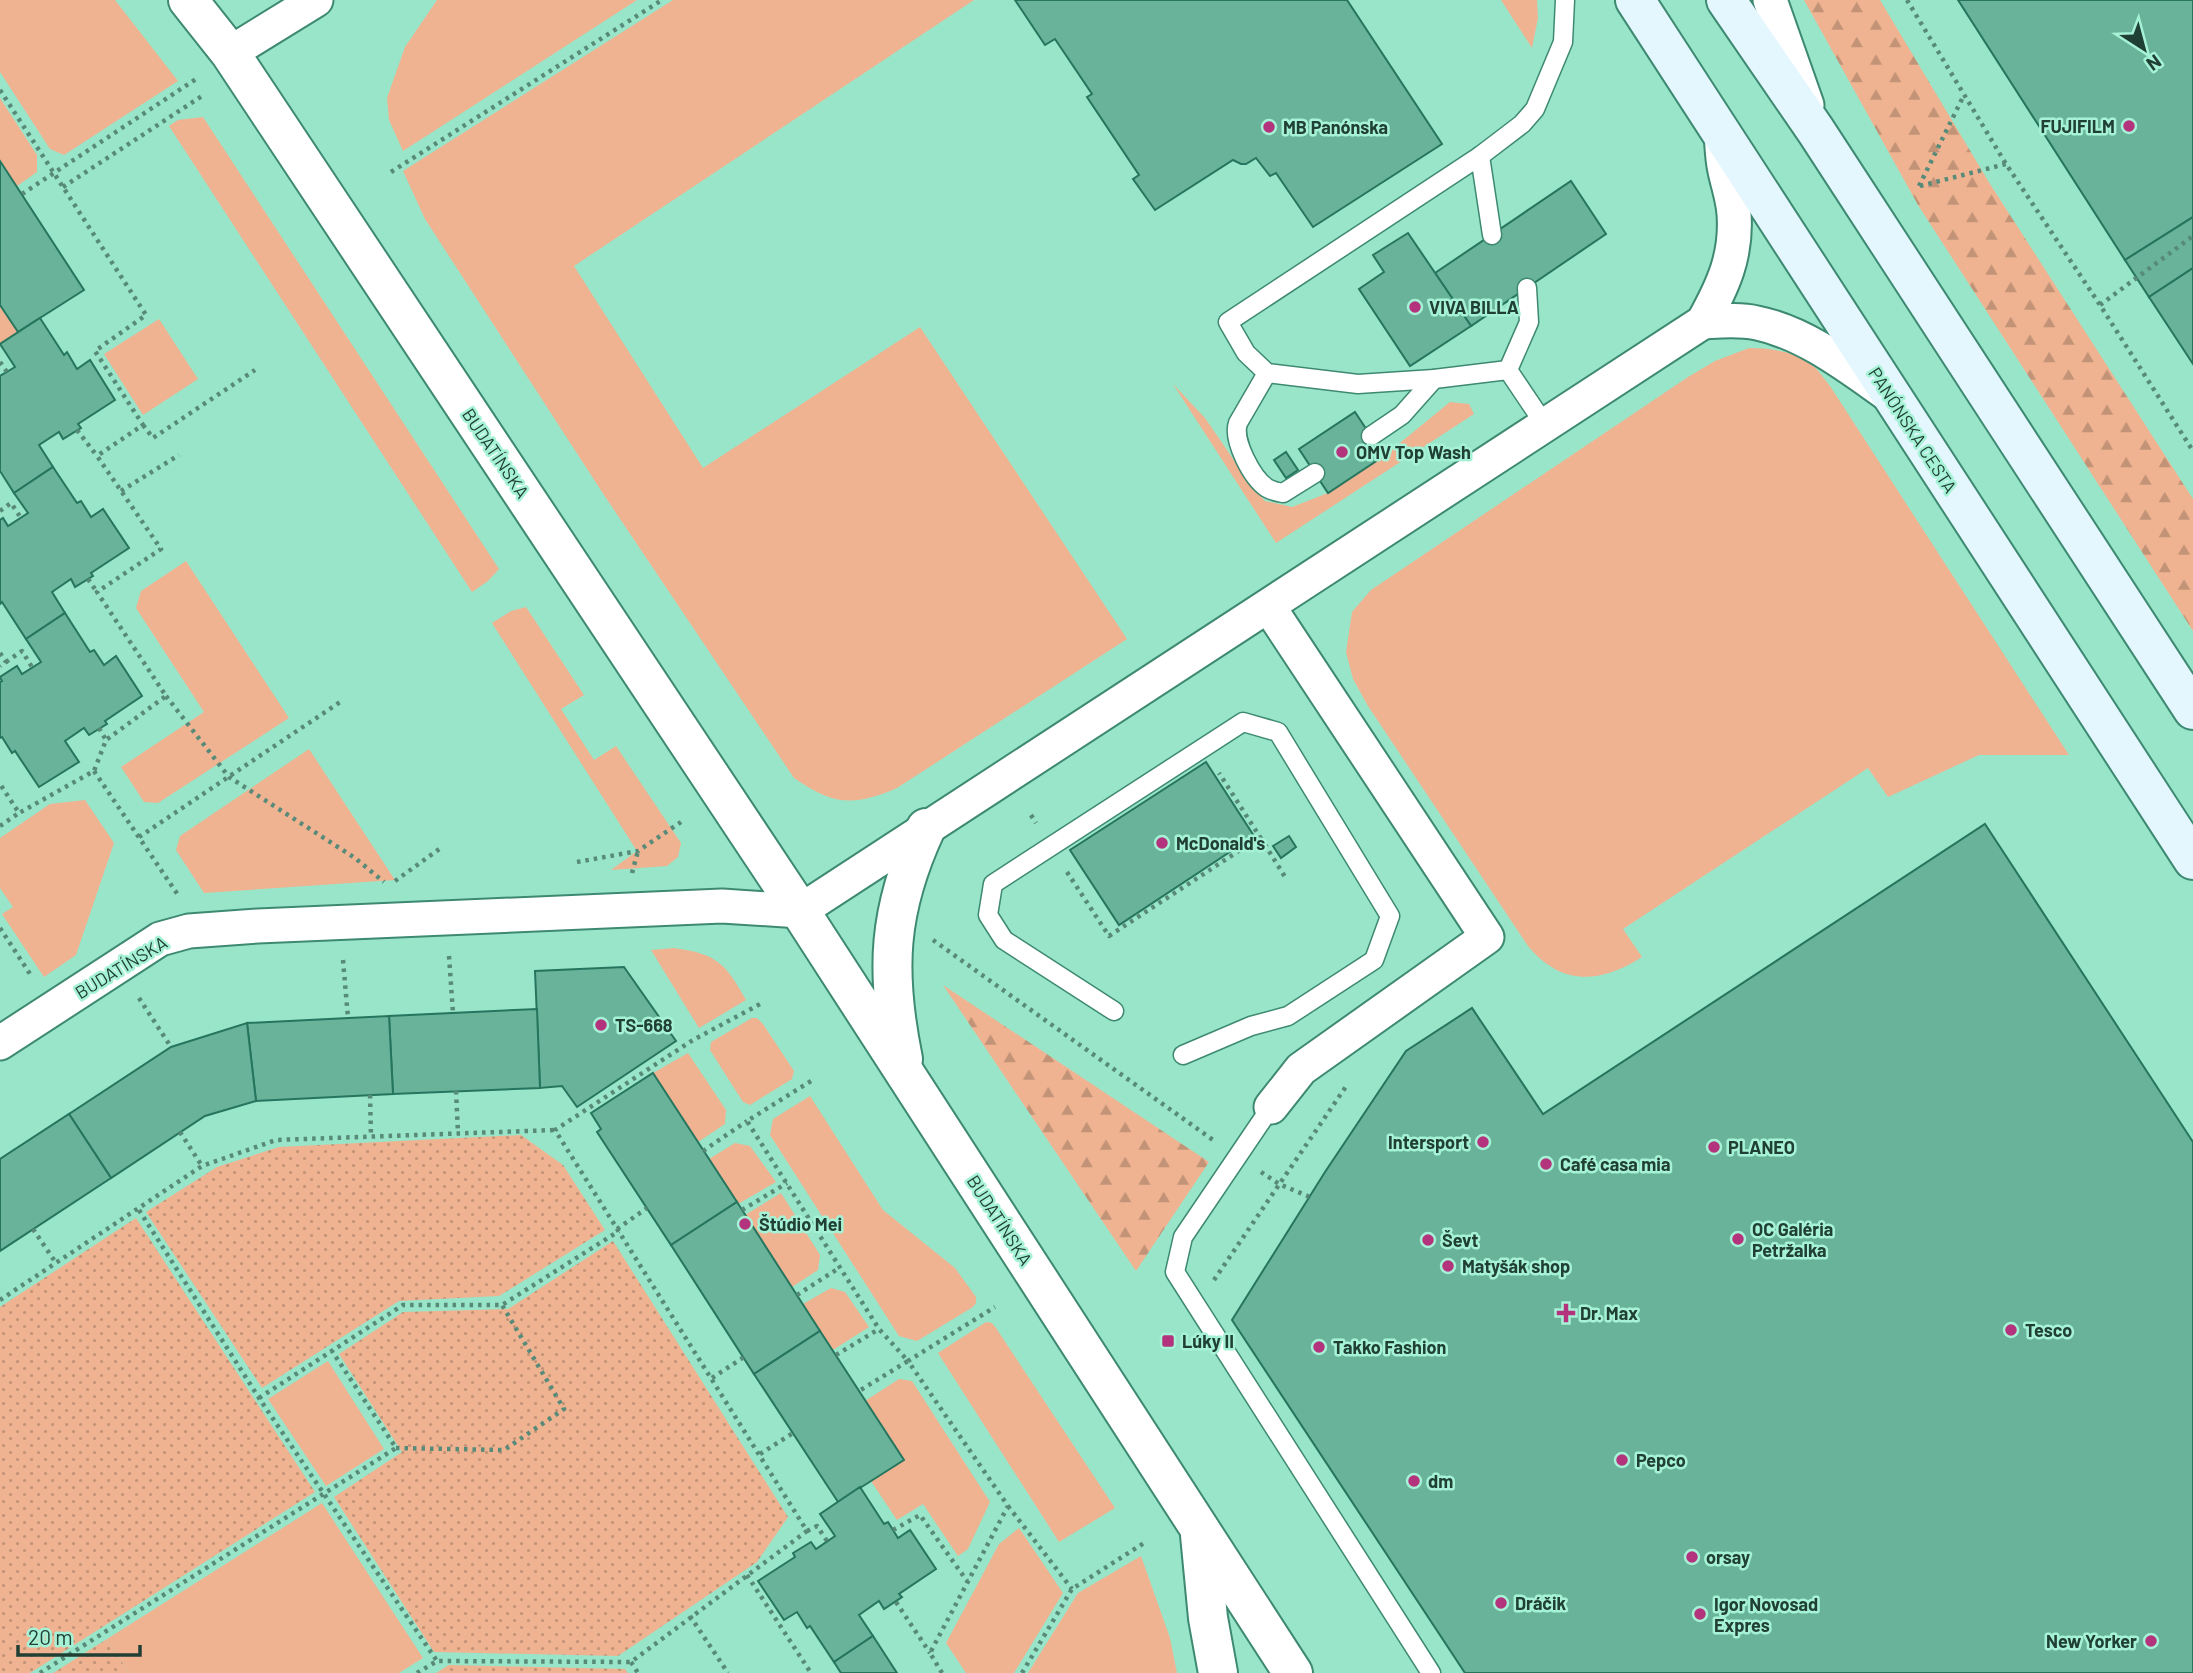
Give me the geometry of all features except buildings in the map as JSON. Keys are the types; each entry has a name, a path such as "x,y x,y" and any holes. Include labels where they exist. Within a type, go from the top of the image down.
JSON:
{"main road":[{"name":"PANÓNSKA CESTA","path":"1635,0 2193,860"},
{"path":"1726,0 1816,131 2193,710"}],"street":[{"name":"BUDATÍNSKA","path":"188,0 230,53 800,911 1293,1673"},
{"path":"230,53 316,0"},
{"path":"1770,0 1816,131"},
{"path":"800,911 1703,322 1722,288 1731,262 1734,235 1734,212 1724,167 1721,133"},
{"path":"1703,322 1735,320 1758,323 1784,331 1841,363 1892,397"},
{"path":"1269,607 1487,937 1301,1069 1271,1107"},
{"path":"906,1074 893,998 891,962 900,898 914,854 926,828"},
{"name":"BUDATÍNSKA","path":"0,1043 160,939 189,931 722,906 800,911"},
{"name":"BUDATÍNSKA","path":"1200,1530 1208,1618 1218,1673"}],"lane":[{"path":"1507,370 1434,379 1358,384 1267,373 1246,353 1228,322 1480,156 1522,124 1535,109 1563,42 1565,0"},
{"path":"1480,156 1492,235"},
{"path":"1507,370 1529,322 1527,288"},
{"path":"1507,370 1545,425"},
{"path":"1267,373 1238,424 1236,430 1239,447 1262,484 1269,489 1283,493 1315,473"},
{"path":"1371,436 1402,415 1434,379"},
{"path":"1114,1012 1004,940 988,915 993,884 1243,722 1278,732 1390,916 1374,960 1288,1016 1251,1026 1183,1055"},
{"path":"1271,1107 1183,1237 1175,1272 1431,1673"}],"path":[{"path":"391,172 662,0"},
{"path":"1907,0 2006,164 2193,451"},
{"path":"22,194 196,79"},
{"path":"0,90 146,315 95,351 153,438 255,370"},
{"path":"63,187 205,94"},
{"path":"1964,95 1919,186 2006,164"},
{"path":"2100,305 2193,236"},
{"path":"0,362 6,372"},
{"path":"97,456 143,425"},
{"path":"77,430 161,549 97,592"},
{"path":"121,491 179,455"},
{"path":"0,511 11,503 20,518"},
{"path":"88,579 166,696 229,777 355,858 394,890"},
{"path":"0,666 22,651 32,667"},
{"path":"0,653 6,662"},
{"path":"0,826 94,771 106,740 166,696"},
{"path":"139,837 343,699"},
{"path":"99,729 106,740"},
{"path":"1203,748 1287,880"},
{"path":"94,771 185,904"},
{"path":"0,784 19,813"},
{"path":"1031,815 1109,936 1260,837"},
{"path":"578,862 638,851 681,822"},
{"path":"395,880 442,847"},
{"path":"632,873 638,851"},
{"path":"619,874 644,873"},
{"path":"929,937 1237,1157 1279,1184 1310,1197"},
{"path":"449,948 453,1013"},
{"path":"342,953 348,1018"},
{"path":"134,992 171,1047"},
{"path":"0,1300 202,1166 276,1140 555,1130 693,1040 762,1003"},
{"path":"1209,1287 1352,1078"},
{"path":"704,1151 811,1081"},
{"path":"456,1091 458,1133"},
{"path":"370,1095 371,1136"},
{"path":"747,1121 879,1329 908,1361 1008,1506 1072,1589"},
{"path":"555,1130 807,1531"},
{"path":"180,1132 202,1166"},
{"path":"742,1210 787,1183"},
{"path":"259,1398 403,1305 502,1305 618,1230 647,1208"},
{"path":"139,1210 259,1398 437,1661"},
{"path":"33,1229 55,1264"},
{"path":"797,1295 839,1268"},
{"path":"40,1673 396,1448 504,1450 564,1409 502,1305"},
{"path":"859,1391 995,1307"},
{"path":"836,1355 879,1329"},
{"path":"332,1351 396,1448"},
{"path":"712,1378 744,1357"},
{"path":"760,1454 793,1433"},
{"path":"930,1653 1008,1506"},
{"path":"893,1530 920,1515 967,1581"},
{"path":"417,1673 437,1661 631,1662 807,1531 817,1526 827,1541"},
{"path":"1022,1673 1072,1589 1144,1543"},
{"path":"747,1576 811,1673"},
{"path":"895,1602 942,1673"},
{"path":"690,1616 727,1673"},
{"path":"631,1662 638,1673"}],"green space":[{"path":"0,0 115,0 178,81 64,155 50,149 0,72"},
{"path":"437,0 637,0 403,151 389,120 387,98 405,47"},
{"path":"673,0 974,0 574,266 703,468 920,327 1127,639 897,788 868,798 832,798 794,778 604,495 425,219 403,171"},
{"path":"1501,0 1537,0 1538,18 1532,48"},
{"path":"1804,0 1880,0 1990,184 2193,499 2193,631 1918,205"},
{"path":"0,98 37,155 37,172 17,186 0,161"},
{"path":"203,117 499,569 472,592 169,126 178,120"},
{"path":"0,305 18,332 0,344"},
{"path":"159,319 198,379 143,415 104,354"},
{"path":"1749,348 1789,353 1811,364 1821,374 2069,755 1979,755 1888,797 1868,768 1623,929 1642,957 1626,966 1596,976 1567,974 1541,959 1528,946 1368,706 1353,679 1346,652 1352,612 1371,590 1688,377 1715,361"},
{"path":"1173,384 1205,418 1265,501 1292,507 1328,493 1384,456 1450,402 1469,404 1474,414 1276,543"},
{"path":"186,561 289,718 158,803 144,802 121,767 204,712 136,608 141,591"},
{"path":"526,607 584,695 561,709 594,760 616,746 681,843 678,857 667,866 611,870 637,851 492,623 511,611"},
{"path":"309,749 395,880 204,893 176,850 180,836"},
{"path":"85,800 114,843 76,955 44,977 2,914 13,907 0,888 0,838 50,804"},
{"path":"674,948 700,953 718,962 732,977 746,1000 699,1028 651,950"},
{"path":"943,985 1209,1162 1136,1271"},
{"path":"752,1018 757,1018 763,1024 794,1071 792,1079 750,1105 743,1102 710,1050 711,1042"},
{"path":"688,1053 726,1110 725,1124 698,1142 653,1073"},
{"path":"810,1096 883,1210 955,1268 976,1297 973,1307 917,1341 899,1336 770,1135 773,1119"},
{"path":"521,1135 563,1165 605,1230 499,1296 399,1301 262,1388 146,1212 217,1167 279,1147"},
{"path":"735,1143 750,1146 776,1182 738,1204 709,1159"},
{"path":"781,1193 820,1255 818,1270 792,1287 745,1215"},
{"path":"136,1218 315,1492 30,1673 0,1673 0,1307"},
{"path":"613,1241 788,1517 757,1562 618,1656 434,1652 334,1497 402,1452 339,1354 403,1312 508,1309"},
{"path":"831,1288 845,1292 869,1327 833,1350 803,1304"},
{"path":"986,1322 992,1323 996,1328 1115,1508 1059,1542 938,1353"},
{"path":"328,1361 384,1449 326,1486 268,1399"},
{"path":"899,1379 912,1381 990,1502 968,1549 958,1556 923,1504 897,1520 871,1481 904,1459 865,1401"},
{"path":"322,1503 423,1658 399,1673 129,1673 107,1639"},
{"path":"1019,1528 1063,1593 1014,1673 966,1673 946,1643 999,1544"},
{"path":"1141,1556 1170,1638 1177,1673 1028,1673 1078,1593"},
{"path":"107,1639 129,1673 53,1673"},
{"path":"449,1665 625,1669 628,1673 436,1673"}],"place":[{"name":"FUJIFILM","path":"2129,126"},
{"name":"MB Panónska","path":"1269,127"},
{"name":"VIVA BILLA","path":"1415,307"},
{"name":"OMV Top Wash","path":"1342,452"},
{"name":"McDonald's","path":"1162,843"},
{"name":"TS-668","path":"601,1025"},
{"name":"Intersport","path":"1483,1142"},
{"name":"PLANEO","path":"1714,1147"},
{"name":"Café casa mia","path":"1546,1164"},
{"name":"Štúdio Mei","path":"745,1224"},
{"name":"OC Galéria Petržalka","path":"1738,1239"},
{"name":"Ševt","path":"1428,1240"},
{"name":"Matyšák shop","path":"1448,1266"},
{"name":"Dr. Max","path":"1566,1313"},
{"name":"Tesco","path":"2011,1330"},
{"name":"Lúky II","path":"1168,1341"},
{"name":"Takko Fashion","path":"1319,1347"},
{"name":"Pepco","path":"1622,1460"},
{"name":"dm","path":"1414,1481"},
{"name":"orsay","path":"1692,1557"},
{"name":"Dráčik","path":"1501,1603"},
{"name":"Igor Novosad Expres","path":"1700,1614"},
{"name":"New Yorker","path":"2151,1641"}]}
